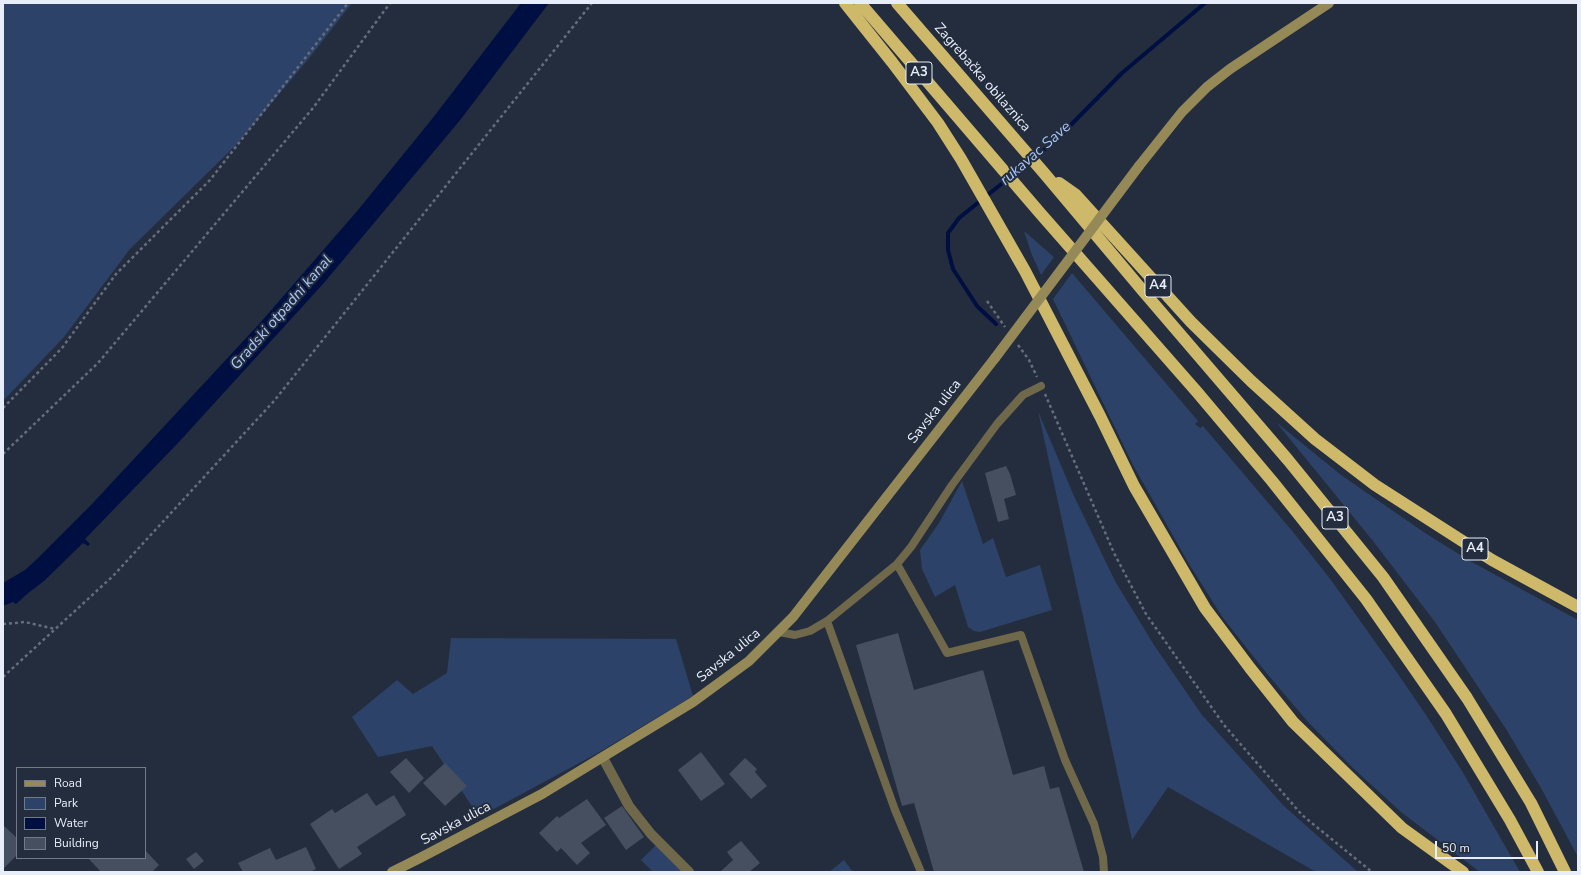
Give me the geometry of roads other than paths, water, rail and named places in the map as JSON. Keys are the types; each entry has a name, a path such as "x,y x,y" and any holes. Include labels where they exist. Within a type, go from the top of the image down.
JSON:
{"highway":[{"path":"845,3 938,123 961,159 1008,242 1100,416 1134,486 1204,608 1293,722 1402,828 1463,872"},
{"name":"A3","path":"860,3 1040,213 1197,392 1272,481 1366,599 1446,714 1510,820 1538,872"},
{"name":"Zagrebačka obilaznica","path":"897,3 1044,173 1065,191"},
{"name":"A3","path":"1065,191 1143,291 1288,460 1383,577 1467,698 1531,803 1564,872"},
{"name":"A4","path":"1065,191 1076,195 1191,322 1251,381 1315,439 1375,485 1485,556 1578,607"}],"main road":[{"name":"Savska ulica","path":"392,872 522,805 603,758 693,702 749,662 779,632 814,590 995,358 1139,166 1182,112 1207,87 1230,69 1329,3"}],"street":[{"path":"603,758 629,806 652,834 689,872"}],"lane":[{"path":"779,632 795,635 810,631 827,621 897,564 911,547 952,485 997,424 1023,395 1041,386"},
{"path":"897,564 947,653 1021,635 1065,760 1094,824 1103,857 1104,872"},
{"path":"827,621 895,810 921,872"}],"water":[{"name":"Gradski otpadni kanal","path":"521,3 549,3 461,119 323,284 178,443 85,539 90,544 88,546 83,543 44,581 16,604 13,602 3,606 3,583 25,570 92,504 260,323 358,210 432,119"}],"waterway":[{"name":"rukavac Save","path":"996,324 977,306 953,269 948,250 948,233 959,218 1055,141 1122,73 1205,3"}]}
